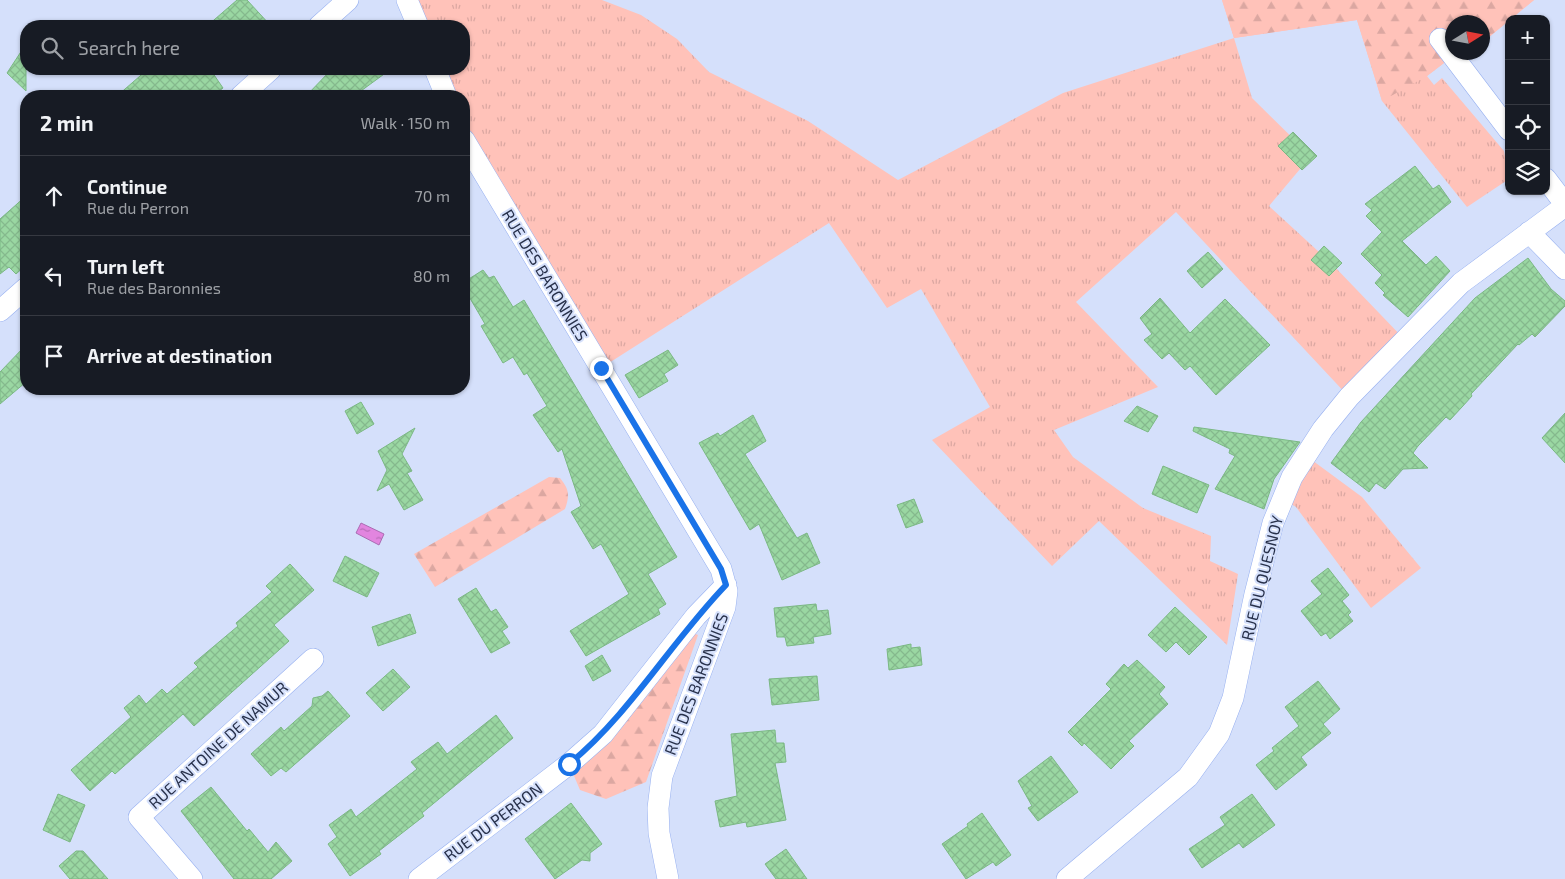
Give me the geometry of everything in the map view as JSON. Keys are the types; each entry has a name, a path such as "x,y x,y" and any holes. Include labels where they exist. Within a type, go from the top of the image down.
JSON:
{"street":[{"path":"326,20 348,0"},
{"path":"407,0 415,20"},
{"path":"1440,39 1505,125"},
{"path":"248,90 264,75"},
{"path":"437,75 444,90"},
{"name":"RUE DES BARONNIES","path":"470,150 721,569 726,585 725,607 662,776 658,808 658,834 668,879"},
{"path":"1550,184 1565,205"},
{"name":"RUE DU QUESNOY","path":"1067,879 1188,777 1219,734 1233,698 1255,594 1273,523 1292,478 1323,429 1349,397 1461,283 1565,205"},
{"path":"1530,232 1565,269"},
{"path":"0,312 20,294"},
{"name":"RUE DU PERRON","path":"419,879 569,764 603,734 696,616 726,585"},
{"name":"RUE ANTOINE DE NAMUR","path":"192,879 139,817 313,659"}],"green space":[{"path":"407,0 602,0 641,15 677,39 709,72 808,121 898,180 1063,93 1234,38 1252,98 1311,156 1269,206 1331,263 1405,340 1349,397 1176,212 1076,302 1158,387 1054,430 1073,457 1143,508 1211,536 1210,561 1238,574 1227,645 1099,521 1052,566 932,440 990,407 921,289 887,308 829,223 601,368 470,150 470,90 444,90 437,75 470,75 470,20 415,20"},
{"path":"1222,0 1534,0 1516,15 1505,15 1505,24 1490,36 1490,15 1445,15 1445,60 1448,60 1427,76 1434,85 1442,78 1504,151 1505,182 1467,207 1382,101 1357,20 1234,38"},
{"path":"1222,0 1534,0 1516,15 1505,15 1505,24 1490,36 1490,15 1445,15 1445,60 1448,60 1427,76 1382,101 1357,20 1234,38"},
{"path":"1305,455 1362,497 1421,568 1371,608 1296,507 1283,499"},
{"path":"549,477 560,478 568,492 565,509 435,587 414,554"},
{"path":"686,630 698,635 646,782 606,799 580,790 569,764"}],"water":[{"path":"361,523 384,534 379,545 356,533"}],"building":[{"path":"237,0 247,0 265,20 214,20"},
{"path":"20,53 20,75 26,75 26,90 25,90 7,73"},
{"path":"141,75 214,75 223,88 220,90 124,90"},
{"path":"326,75 383,75 362,90 312,90"},
{"path":"1293,132 1317,156 1302,170 1278,146"},
{"path":"1415,166 1433,189 1439,185 1451,202 1402,241 1426,265 1436,256 1450,271 1408,317 1383,295 1385,293 1375,283 1382,275 1361,254 1382,232 1366,216 1372,210 1365,204"},
{"path":"20,201 20,270 16,274 9,267 0,274 0,219"},
{"path":"1324,246 1342,263 1329,276 1311,260"},
{"path":"1208,252 1223,269 1202,288 1187,271"},
{"path":"1528,258 1551,289 1565,301 1565,306 1535,337 1532,334 1518,344 1471,394 1472,396 1450,420 1446,417 1418,446 1413,453 1428,468 1403,469 1385,489 1376,483 1369,492 1331,463 1361,422 1475,298"},
{"path":"483,270 489,278 494,276 513,307 524,300 677,557 648,574 666,604 658,609 660,614 586,656 570,631 629,594 601,544 593,549 571,512 581,506 562,449 558,452 533,415 547,406 527,373 524,375 513,357 503,363 481,326 485,324 470,298 470,278"},
{"path":"1160,298 1190,333 1225,299 1270,345 1216,395 1190,366 1185,370 1169,353 1162,359 1144,340 1152,334 1140,318"},
{"path":"668,350 678,365 664,374 668,381 639,398 625,375"},
{"path":"20,351 20,387 0,404 0,372"},
{"path":"361,402 374,424 357,434 345,411"},
{"path":"1137,406 1158,416 1148,432 1124,421"},
{"path":"1565,413 1565,463 1542,438"},
{"path":"753,415 766,441 745,454 797,538 807,533 820,563 782,580 759,524 750,530 699,443 718,433 720,436"},
{"path":"1194,427 1300,442 1274,479 1264,509 1215,489 1235,456 1229,453 1230,449 1193,431"},
{"path":"415,428 402,454 412,471 407,473 423,500 404,510 389,484 377,491 387,470 378,451"},
{"path":"1163,466 1209,485 1197,513 1152,494"},
{"path":"914,499 923,522 906,528 897,505"},
{"path":"345,556 379,573 367,597 333,581"},
{"path":"290,564 314,590 274,625 289,641 194,726 183,714 115,774 112,771 90,791 71,770 131,717 124,708 139,695 146,704 162,689 167,694 198,667 194,663 238,626 236,623 272,592 266,586"},
{"path":"1328,568 1349,595 1342,601 1351,612 1348,615 1353,621 1330,639 1326,633 1321,636 1301,611 1322,594 1311,581"},
{"path":"476,588 491,612 496,609 508,627 502,631 510,643 491,653 458,599"},
{"path":"816,604 817,611 828,610 831,634 813,637 814,643 787,646 785,637 777,637 774,608"},
{"path":"1175,607 1207,637 1189,655 1176,642 1166,652 1148,635"},
{"path":"410,614 416,633 378,646 372,627"},
{"path":"911,644 911,648 920,647 922,665 889,670 887,649"},
{"path":"602,655 611,671 593,681 585,666"},
{"path":"1137,660 1165,687 1159,694 1168,704 1129,741 1134,746 1111,769 1084,743 1082,746 1068,732 1111,689 1106,684 1124,664 1128,668"},
{"path":"393,669 410,687 383,711 366,693"},
{"path":"817,676 819,700 772,705 769,679"},
{"path":"1318,681 1340,709 1323,724 1331,733 1301,757 1307,765 1276,790 1256,765 1274,751 1272,748 1299,726 1285,707"},
{"path":"328,691 350,716 286,772 281,768 271,776 251,754 281,727 284,731 312,706 313,698 322,696"},
{"path":"496,715 513,738 422,813 424,816 379,851 381,854 350,876 328,844 337,837 329,825 351,809 356,817 417,769 411,762 438,742 447,754"},
{"path":"775,730 776,743 784,743 786,762 775,763 786,820 747,827 746,822 720,827 715,801 737,796 731,734"},
{"path":"1051,756 1078,792 1038,821 1028,808 1032,806 1018,781"},
{"path":"211,787 247,831 249,829 268,852 276,842 292,861 271,879 234,879 181,811"},
{"path":"58,794 85,805 70,842 43,830"},
{"path":"1252,794 1275,825 1243,848 1239,843 1202,868 1189,849 1225,825 1220,817"},
{"path":"571,803 602,844 590,853 590,861 582,860 555,879 525,839"},
{"path":"982,813 1011,855 996,866 993,862 966,879 942,844 968,826 967,824"},
{"path":"786,849 807,879 776,879 765,864"},
{"path":"76,851 83,851 108,879 70,879 59,866"}],"route":[{"path":"569,764 603,734 696,616 726,585 721,569 601,368"}]}
